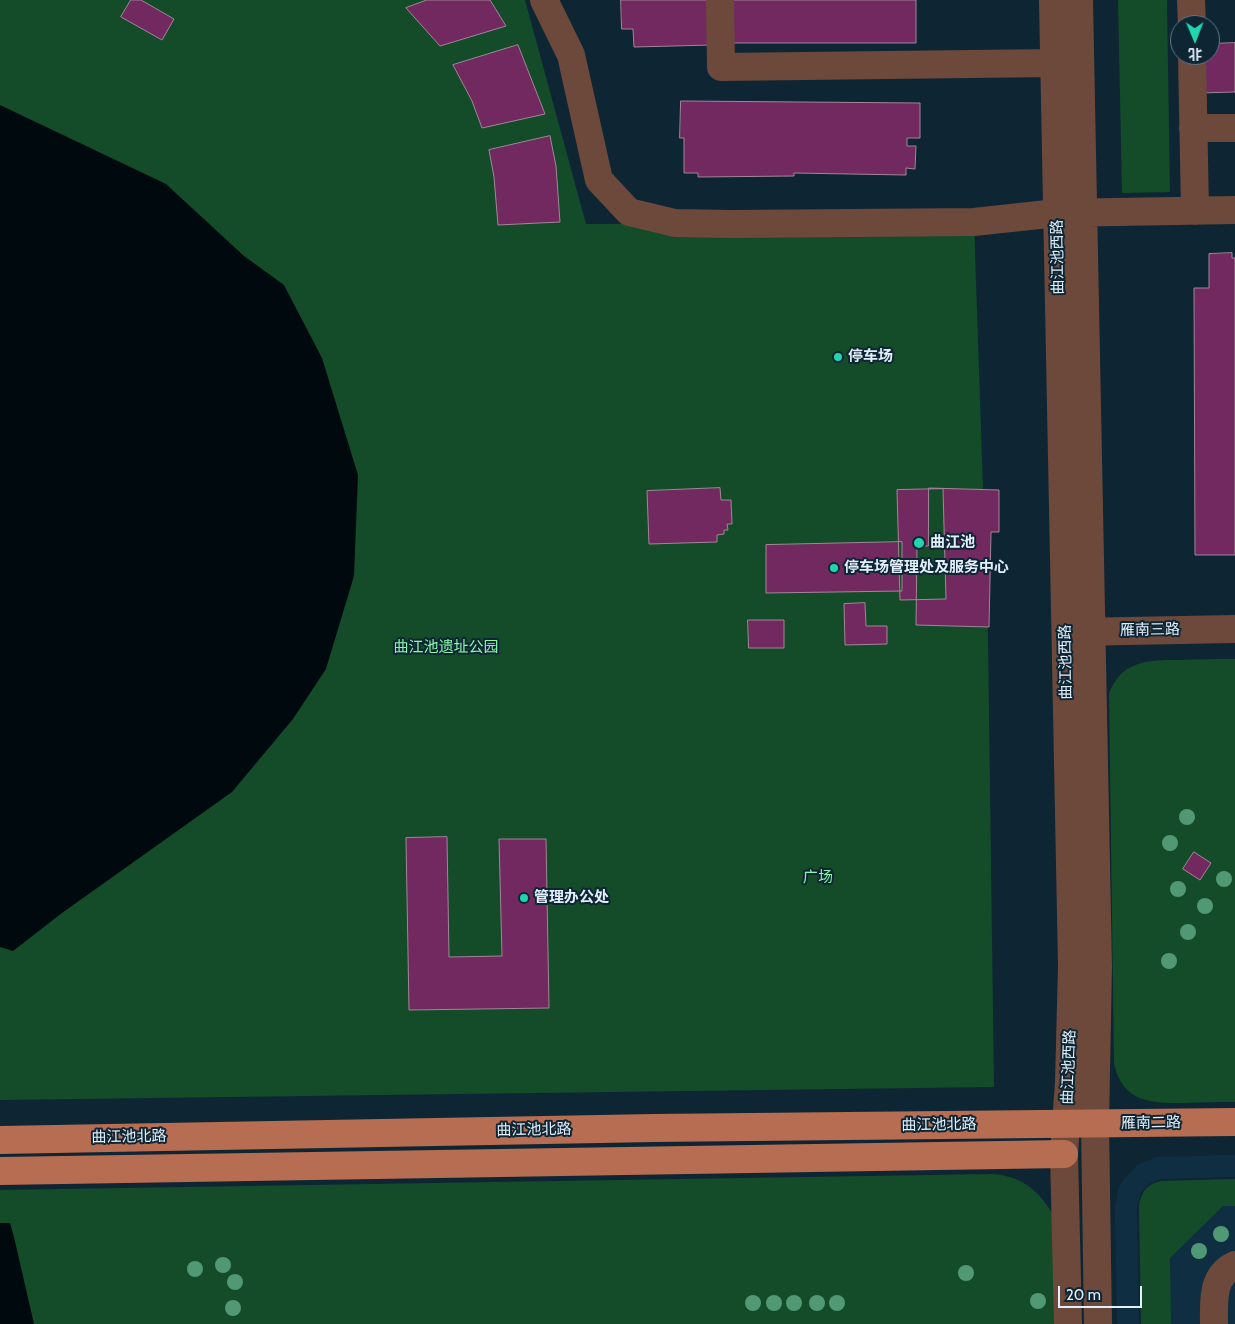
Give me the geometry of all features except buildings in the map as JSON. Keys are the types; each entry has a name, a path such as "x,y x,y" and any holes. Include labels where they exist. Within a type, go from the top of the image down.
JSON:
{"main road":[{"name":"雁南二路","path":"1067,1124 1235,1122"},
{"name":"曲江池北路","path":"0,1140 158,1136 1067,1124"},
{"name":"曲江池北路","path":"0,1171 1064,1154"}],"street":[{"path":"544,0 571,55 599,180 629,212 675,223 732,224 974,222 1070,213 1235,210"},
{"path":"720,0 721,67 1054,63"},
{"name":"曲江池西路","path":"1053,0 1054,63 1070,213"},
{"name":"曲江池西路","path":"1068,1324 1064,1154 1067,1124 1072,966 1078,632 1070,213 1079,0"},
{"path":"1191,0 1192,15"},
{"path":"1192,65 1195,211"},
{"path":"1194,128 1235,128"},
{"name":"雁南三路","path":"1078,632 1235,629"},
{"name":"曲江池西路","path":"1078,632 1098,966 1095,1124 1098,1324"},
{"path":"1214,1324 1216,1285 1225,1272 1235,1264"}],"shaded area":[{"path":"0,105 166,184 244,256 284,285 322,358 358,475 354,576 326,669 293,719 232,792 62,913 13,951 0,947"},
{"path":"1235,1155 1235,1177 1160,1179 1149,1184 1141,1192 1137,1207 1139,1324 1117,1324 1115,1208 1118,1189 1123,1180 1137,1165 1156,1157"},
{"path":"1235,1179 1235,1324 1141,1324 1139,1207 1143,1192 1151,1184 1161,1181"},
{"path":"0,1223 10,1223 34,1324 0,1324"}],"green space":[{"name":"曲江池遗址公园","path":"0,0 525,0 586,224 974,222 988,638 994,1087 0,1100"},
{"path":"1118,0 1167,0 1170,192 1122,193"},
{"path":"1235,659 1235,1102 1172,1103 1150,1101 1140,1098 1124,1087 1118,1077 1114,1064 1109,694 1121,674 1137,664 1158,661"},
{"path":"991,1174 1010,1177 1027,1185 1047,1204 1052,1213 1059,1324 0,1324 0,1190"},
{"path":"1235,1179 1235,1206 1223,1206 1170,1258 1171,1324 1141,1324 1139,1207 1143,1193 1152,1184 1161,1181"}],"place":[{"name":"停车场","path":"838,357"},
{"name":"曲江池","path":"919,543"},
{"name":"停车场管理处及服务中心","path":"834,568"},
{"name":"管理办公处","path":"524,898"}],"park label":[{"name":"广场","path":"818,878"}]}
